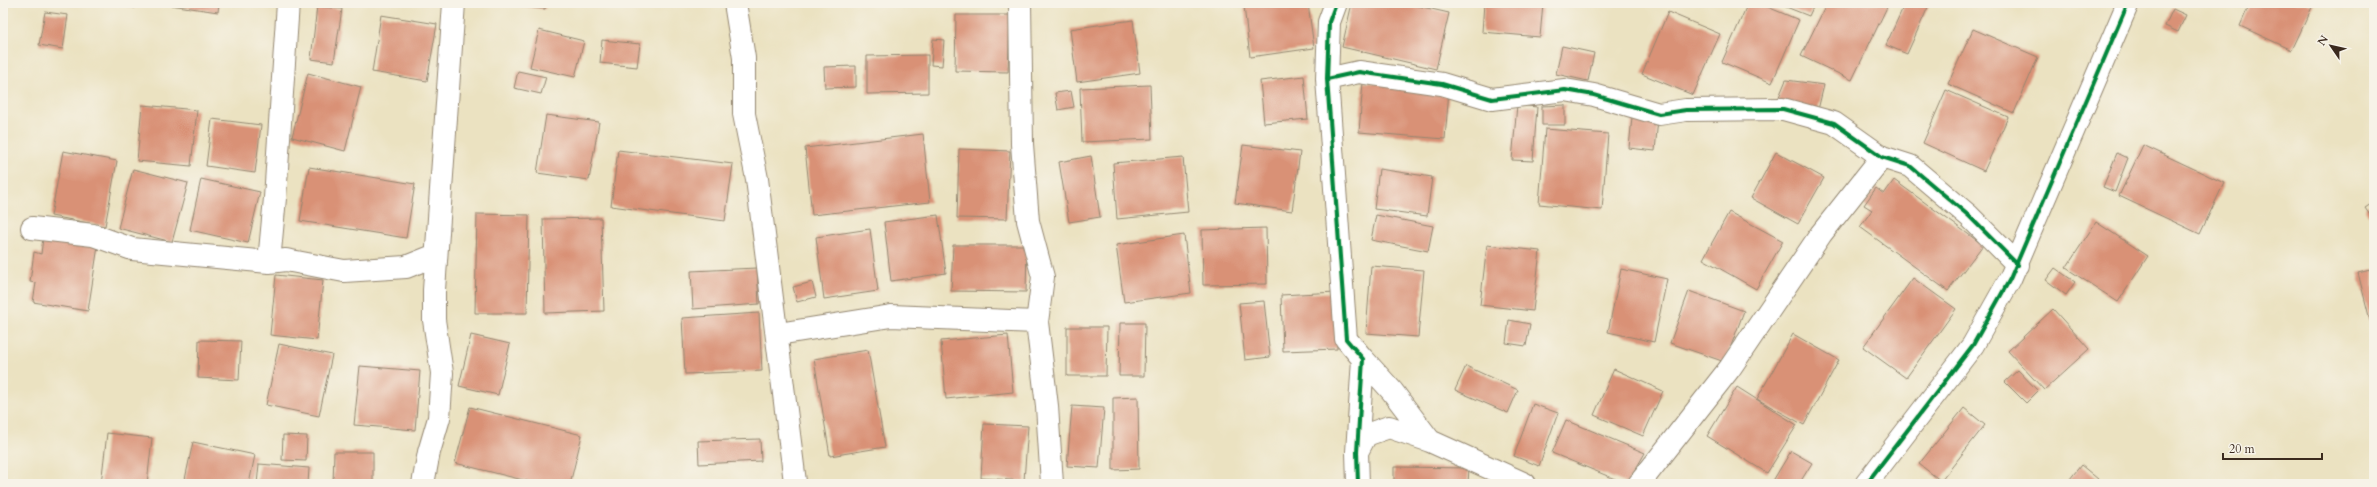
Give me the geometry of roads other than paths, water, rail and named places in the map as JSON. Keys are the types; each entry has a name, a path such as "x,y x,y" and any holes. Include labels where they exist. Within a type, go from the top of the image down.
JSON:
{"street":[{"path":"269,262 276,198 288,3"},
{"path":"423,484 429,452 439,418 442,381 434,320 436,255 454,3"},
{"path":"735,3 744,58 744,114 757,180 778,334 795,482"},
{"path":"1020,3 1022,144 1028,221 1043,278 1037,322 1047,406 1052,484"},
{"path":"1336,3 1329,22 1327,79 1346,339 1392,391 1430,441"},
{"path":"1866,484 1973,345 2018,265 2128,3"},
{"path":"1327,79 1359,72 1442,84 1492,100 1565,90 1594,95 1659,114 1686,110 1783,109 1834,123 1882,157 1910,166 1969,216 2018,265"},
{"path":"1639,484 1730,368 1821,234 1882,157"},
{"path":"32,228 93,235 132,249 269,262 286,260 344,271 406,267 436,255"},
{"path":"778,334 891,316 1037,322"},
{"path":"1358,484 1357,452 1363,359"},
{"path":"1357,452 1366,435 1389,427 1430,441 1525,484"}]}
